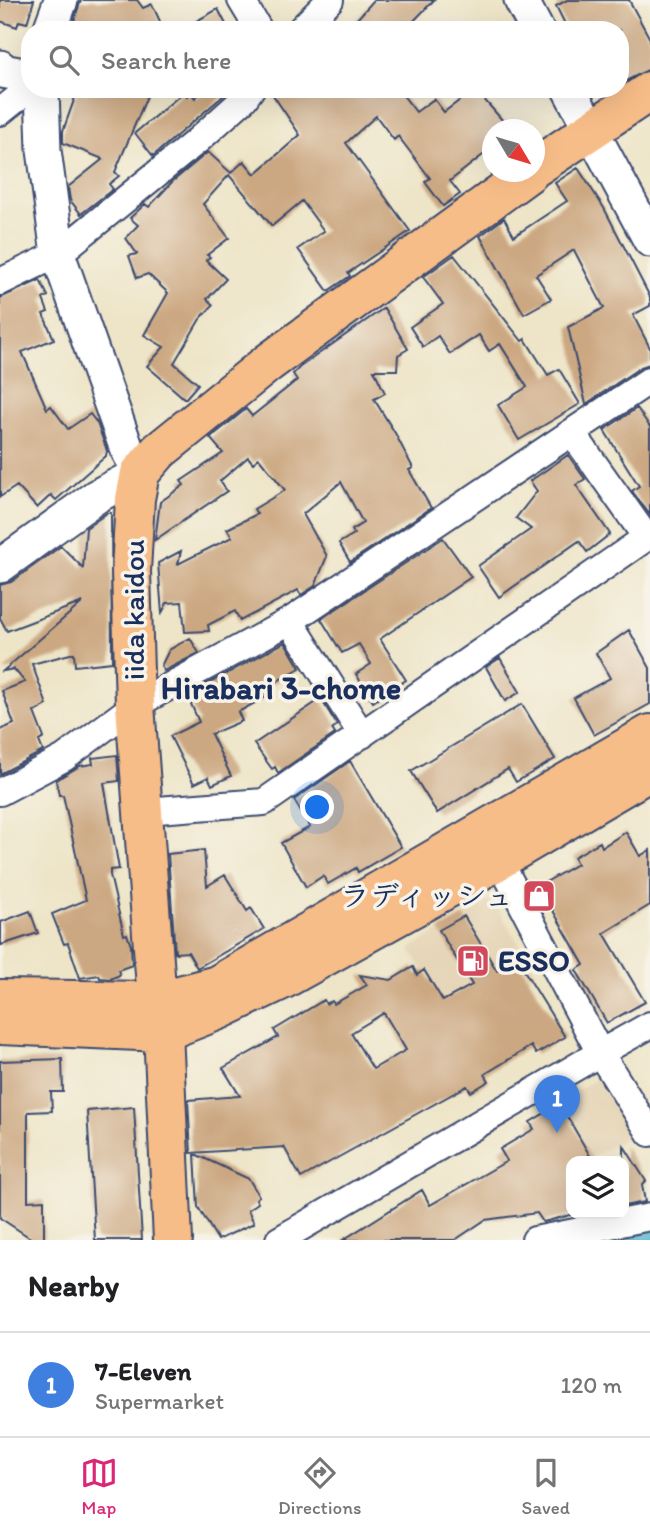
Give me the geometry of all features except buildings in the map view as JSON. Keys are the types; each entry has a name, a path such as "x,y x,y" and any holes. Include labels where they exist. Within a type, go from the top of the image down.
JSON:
{"main road":[{"path":"545,160 650,91"},
{"path":"140,473 159,451 268,363 516,182"},
{"name":"iida kaidou","path":"140,473 135,499 131,571 135,705 160,1016 173,1240"},
{"path":"0,999 160,1016 650,734"},
{"path":"0,1025 219,1010 282,979 499,860 650,771"}],"street":[{"path":"53,21 61,0"},
{"path":"241,0 254,21"},
{"path":"309,21 330,0"},
{"path":"521,0 532,21"},
{"path":"0,67 2,71 21,74"},
{"path":"0,112 21,96"},
{"path":"0,566 97,496 140,473 126,447 58,254 44,149 42,98"},
{"path":"0,282 58,254 197,141 245,98"},
{"path":"574,98 650,240"},
{"path":"0,792 64,758 135,705 290,621 650,380"},
{"path":"144,811 264,802 648,536 573,434"},
{"path":"290,621 362,735"},
{"path":"499,860 600,1053 650,1133"},
{"path":"279,1240 650,1025"},
{"path":"535,1240 650,1217"}],"shaded area":[{"name":"ESSO","path":"492,899 536,972 454,1022 410,949"},
{"path":"595,1080 606,1083 634,1133 594,1156 566,1156 566,1173 561,1176 527,1119"}],"waterway":[{"path":"635,1240 650,1238"}],"place":[{"name":"ラディッシュ","path":"539,896"},
{"name":"ESSO","path":"473,961"},
{"name":"7-Eleven","path":"557,1133"}],"district":[{"name":"Hirabari 3-chome","path":"281,688"}]}
